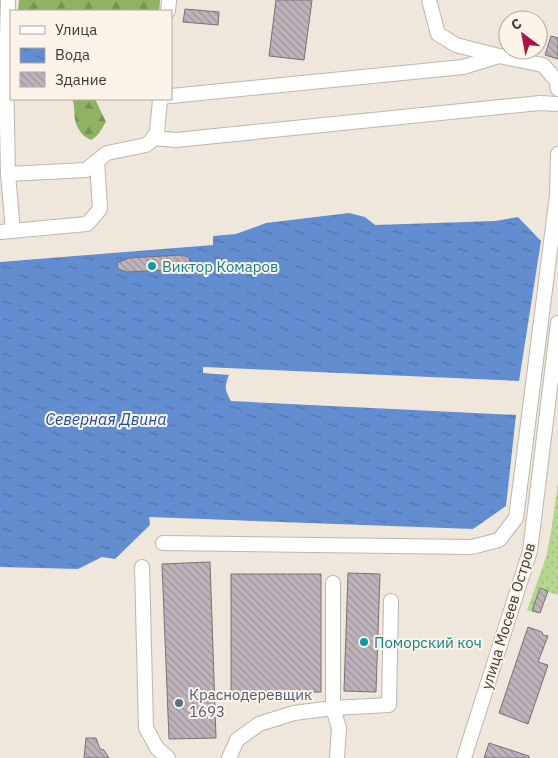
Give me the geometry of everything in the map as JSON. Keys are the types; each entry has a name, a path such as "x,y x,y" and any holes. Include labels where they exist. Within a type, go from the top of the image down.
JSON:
{"street":[{"path":"8,0 6,232 87,224 100,209 97,161"},
{"path":"429,0 438,34 456,45 498,56"},
{"path":"172,97 463,68 498,56"},
{"path":"519,60 543,65 556,80 558,89"},
{"path":"8,174 86,170 107,153 146,145 152,142 157,132 163,100"},
{"path":"153,138 176,140 540,103 558,104"},
{"path":"163,543 472,547 499,540 516,518 557,195 558,154"},
{"name":"улица Мосеев Остров","path":"464,758 530,551 558,322"},
{"path":"142,568 146,728 157,748 168,758"},
{"path":"333,583 333,708 339,728 337,758"},
{"path":"229,758 237,740 259,724 294,713 333,708 389,705 391,601"}],"green space":[{"path":"19,0 160,0 159,10 18,10"},
{"path":"72,100 95,100 106,122 98,134 91,140 78,129"},
{"path":"558,483 558,595 540,589 532,611 527,611 546,557"}],"water":[{"name":"Северная Двина","path":"349,213 365,217 375,225 495,221 518,217 541,241 519,381 203,367 203,373 229,375 226,388 231,401 516,415 506,506 473,529 149,517 150,525 115,559 102,557 78,569 0,567 0,262 213,245 213,236 236,234 266,223"}],"building":[{"path":"276,0 312,0 304,60 269,56"},
{"path":"185,9 219,12 218,25 183,22"},
{"path":"551,36 558,38 558,59 548,56 548,46"},
{"name":"Виктор Комаров","path":"182,255 189,258 190,264 184,269 127,272 118,269 117,263 129,258"},
{"path":"210,562 216,738 169,739 162,564"},
{"path":"348,573 380,574 376,692 344,691"},
{"path":"231,574 321,574 321,692 231,693"},
{"path":"540,588 548,591 540,613 532,611"},
{"path":"528,627 548,636 538,662 548,665 528,724 499,713"},
{"path":"86,738 96,738 100,749 104,750 109,758 84,758"},
{"path":"489,743 529,756 529,758 484,758"}],"place":[{"name":"Виктор Комаров","path":"152,266"},
{"name":"Поморский коч","path":"364,642"},
{"name":"Краснодеревщик 1693","path":"179,703"}]}
